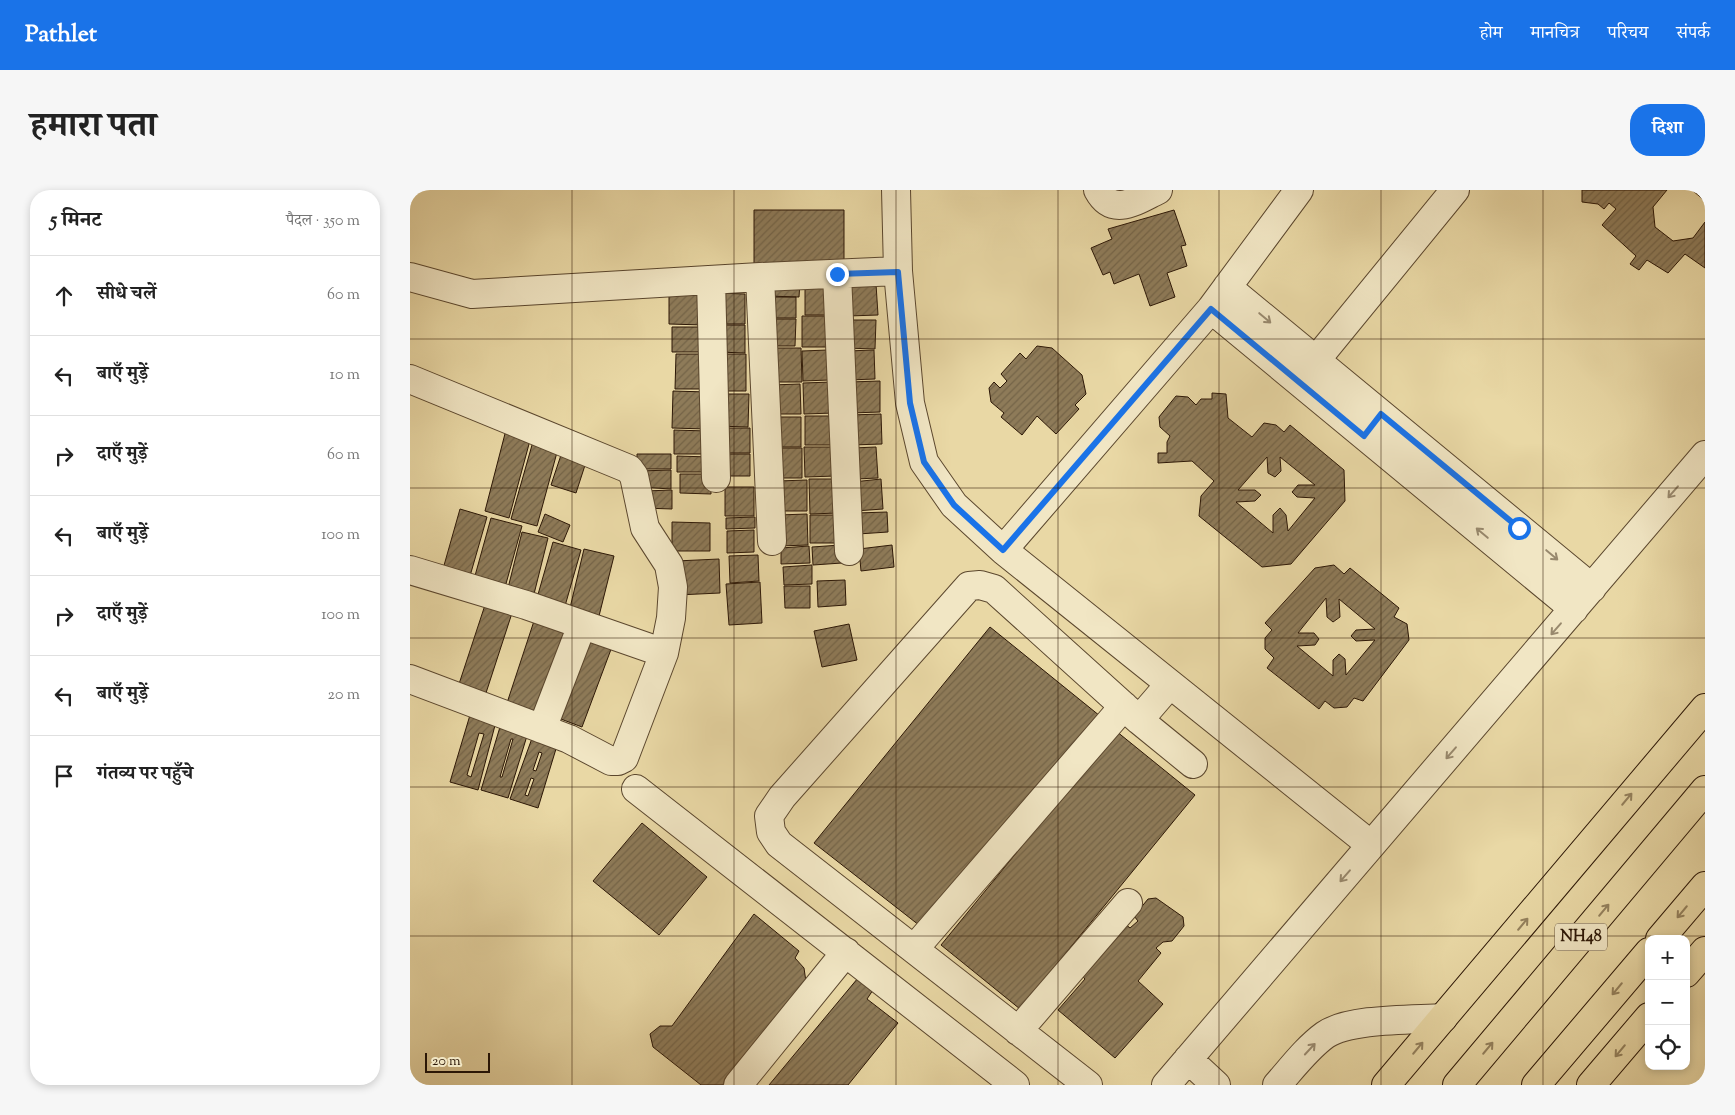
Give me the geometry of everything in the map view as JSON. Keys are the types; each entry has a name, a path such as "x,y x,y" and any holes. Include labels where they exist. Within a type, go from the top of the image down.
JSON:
{"main road":[{"path":"1386,1085 1705,708"},
{"name":"NH48","path":"1456,1085 1705,790"},
{"path":"1663,935 1705,886"},
{"path":"1690,968 1705,951"},
{"path":"1536,1085 1645,957"},
{"path":"1591,1085 1645,1022"}],"street":[{"path":"896,190 898,272 910,403 924,462 954,505 1003,550 1371,845"},
{"path":"1098,190 1103,199 1114,205 1130,204 1158,190"},
{"path":"1003,550 1211,309 1299,190"},
{"path":"1316,360 1455,190"},
{"path":"410,277 472,294 760,277 898,272"},
{"path":"837,274 849,551"},
{"path":"760,277 772,541"},
{"path":"712,280 716,478"},
{"path":"1228,287 1592,588"},
{"path":"1211,309 1574,609"},
{"path":"410,379 629,469 634,476 645,528 669,565 673,587 671,618 664,653 624,758 618,761 611,761 569,739 410,679"},
{"path":"1364,436 1381,414"},
{"path":"1166,1085 1705,455"},
{"path":"1503,550 1519,528"},
{"path":"410,570 526,606 664,653"},
{"path":"1088,1085 779,844 771,832 769,816 782,797 969,586 980,585 994,589 1132,713 1193,764"},
{"path":"542,729 582,625"},
{"path":"914,949 1132,713 1170,684"},
{"path":"636,789 1015,1085"},
{"path":"1018,1031 1128,903"},
{"path":"738,1085 846,952"},
{"path":"1277,1085 1316,1043 1327,1034 1343,1026 1443,1018"},
{"path":"1188,1059 1216,1085"}],"building":[{"path":"1582,190 1667,190 1653,207 1655,227 1673,241 1693,238 1705,222 1705,268 1685,254 1668,273 1647,260 1639,270 1630,264 1636,256 1602,225 1616,209 1609,203 1604,209 1598,204 1582,202"},
{"path":"1692,190 1705,190 1705,201"},
{"path":"754,210 844,210 844,267 754,267"},
{"path":"1174,210 1186,245 1181,246 1187,266 1167,273 1175,297 1150,306 1139,274 1114,284 1110,272 1103,275 1091,248 1112,239 1108,229"},
{"path":"767,281 800,282 799,297 767,296"},
{"path":"805,281 833,281 832,315 805,315"},
{"path":"876,284 878,315 848,316 846,286"},
{"path":"669,289 704,289 703,325 669,324"},
{"path":"718,293 745,294 745,324 717,324"},
{"path":"768,297 796,297 796,318 768,318"},
{"path":"802,316 831,316 831,347 802,347"},
{"path":"767,319 796,319 795,346 767,346"},
{"path":"846,320 876,320 875,349 845,348"},
{"path":"718,325 745,325 745,353 718,352"},
{"path":"672,327 706,327 706,352 672,352"},
{"path":"1037,346 1052,348 1082,375 1086,394 1075,405 1079,409 1056,434 1037,416 1022,435 1001,417 1004,413 991,402 989,388 994,382 1000,388 1007,381 1001,374 1020,353 1026,359"},
{"path":"772,348 801,348 802,382 772,382"},
{"path":"828,350 829,380 803,381 802,351"},
{"path":"874,350 875,379 848,380 847,351"},
{"path":"676,354 707,354 708,389 675,389"},
{"path":"718,354 746,354 746,391 718,391"},
{"path":"880,381 880,412 851,413 850,382"},
{"path":"833,382 834,413 804,414 803,383"},
{"path":"800,384 801,414 772,414 771,385"},
{"path":"673,391 707,392 706,429 672,428"},
{"path":"1212,393 1226,394 1228,418 1252,437 1264,423 1276,425 1284,432 1290,425 1344,470 1345,501 1291,564 1262,567 1199,516 1201,496 1214,481 1192,461 1158,463 1158,453 1167,453 1167,442 1170,436 1160,427 1159,417 1176,396 1188,397 1196,405 1201,399 1212,399","holes":["1267,457 1268,473 1275,477 1281,471 1280,457 1315,485 1298,485 1292,492 1297,497 1315,498 1288,531 1286,515 1280,508 1273,515 1273,533 1236,502 1255,501 1261,495 1255,490 1238,490"]},
{"path":"718,394 749,394 748,427 717,426"},
{"path":"881,414 882,444 851,445 850,415"},
{"path":"805,416 832,416 833,445 805,445"},
{"path":"773,417 801,417 801,447 773,447"},
{"path":"507,426 532,433 509,518 485,511"},
{"path":"719,428 750,428 750,453 719,453"},
{"path":"674,430 707,431 707,454 674,454"},
{"path":"534,438 559,445 537,526 511,519"},
{"path":"804,447 836,447 836,476 805,477"},
{"path":"876,447 878,478 855,479 853,448"},
{"path":"774,448 802,448 802,478 775,478"},
{"path":"563,449 588,456 576,493 551,485"},
{"path":"637,454 671,454 671,469 637,469"},
{"path":"721,454 750,454 750,476 721,476"},
{"path":"677,456 710,457 710,472 677,472"},
{"path":"671,470 671,489 639,487 639,471"},
{"path":"680,474 711,474 711,494 680,493"},
{"path":"809,479 838,479 838,513 810,514"},
{"path":"881,479 883,509 855,511 853,482"},
{"path":"807,480 807,511 779,511 778,481"},
{"path":"725,487 754,487 754,516 725,516"},
{"path":"672,490 672,509 644,508 645,491"},
{"path":"460,509 487,517 468,583 441,576"},
{"path":"887,512 888,532 858,534 857,513"},
{"path":"545,514 570,525 563,542 538,532"},
{"path":"807,514 808,545 779,546 778,515"},
{"path":"810,515 835,515 835,543 810,543"},
{"path":"755,517 755,528 726,529 726,518"},
{"path":"491,518 522,526 504,591 473,583"},
{"path":"672,522 710,523 710,551 672,551"},
{"path":"754,530 754,552 727,553 727,531"},
{"path":"522,532 548,538 534,594 508,588"},
{"path":"553,542 581,550 565,606 537,598"},
{"path":"841,545 842,563 813,565 812,547"},
{"path":"892,545 894,567 861,571 859,549"},
{"path":"809,546 810,563 781,564 781,548"},
{"path":"584,549 614,556 599,616 570,608"},
{"path":"758,555 759,581 730,583 729,556"},
{"path":"719,559 720,593 677,595 676,561"},
{"path":"812,565 812,584 784,585 783,567"},
{"path":"1334,565 1344,574 1350,568 1399,608 1394,617 1407,624 1409,640 1363,701 1354,698 1347,707 1334,708 1325,701 1319,709 1267,668 1274,658 1265,649 1265,638 1272,630 1265,623 1315,568","holes":["1326,598 1327,617 1333,622 1340,617 1339,599 1375,629 1356,630 1351,636 1356,641 1375,640 1346,675 1345,659 1339,654 1333,660 1333,676 1297,646 1315,645 1319,639 1314,633 1298,633"]},
{"path":"845,580 846,605 818,607 817,581"},
{"path":"760,582 762,623 729,625 726,584"},
{"path":"784,586 810,586 810,608 785,608"},
{"path":"486,602 513,610 485,696 458,687"},
{"path":"534,621 573,634 543,722 505,709"},
{"path":"849,624 857,660 822,667 814,631"},
{"path":"990,627 1100,716 924,929 814,843"},
{"path":"584,633 613,644 582,727 553,716"},
{"path":"473,705 498,714 478,790 450,782","holes":["479,733 484,734 471,777 467,775"]},
{"path":"503,717 530,726 508,798 481,790","holes":["511,739 513,739 502,777 500,777"]},
{"path":"535,730 559,739 538,808 510,799","holes":["539,752 542,753 536,771 533,770","531,778 534,779 528,796 525,795"]},
{"path":"1116,731 1195,795 1020,1009 941,945"},
{"path":"642,823 707,877 659,935 593,881"},
{"path":"1156,898 1183,917 1184,926 1172,941 1163,942 1156,948 1161,953 1138,981 1163,1004 1115,1058 1058,1010 1085,979 1081,975 1124,923 1130,928 1138,921 1134,916 1148,899"},
{"path":"754,914 799,951 795,958 804,968 807,989 732,1085 701,1085 653,1047 650,1034 660,1026 672,1026"},
{"path":"858,978 873,990 867,999 898,1023 848,1085 769,1085"}],"route":[{"path":"837,274 898,272 910,403 924,462 954,505 1003,550 1211,309 1364,436 1381,414 1519,528"}]}
